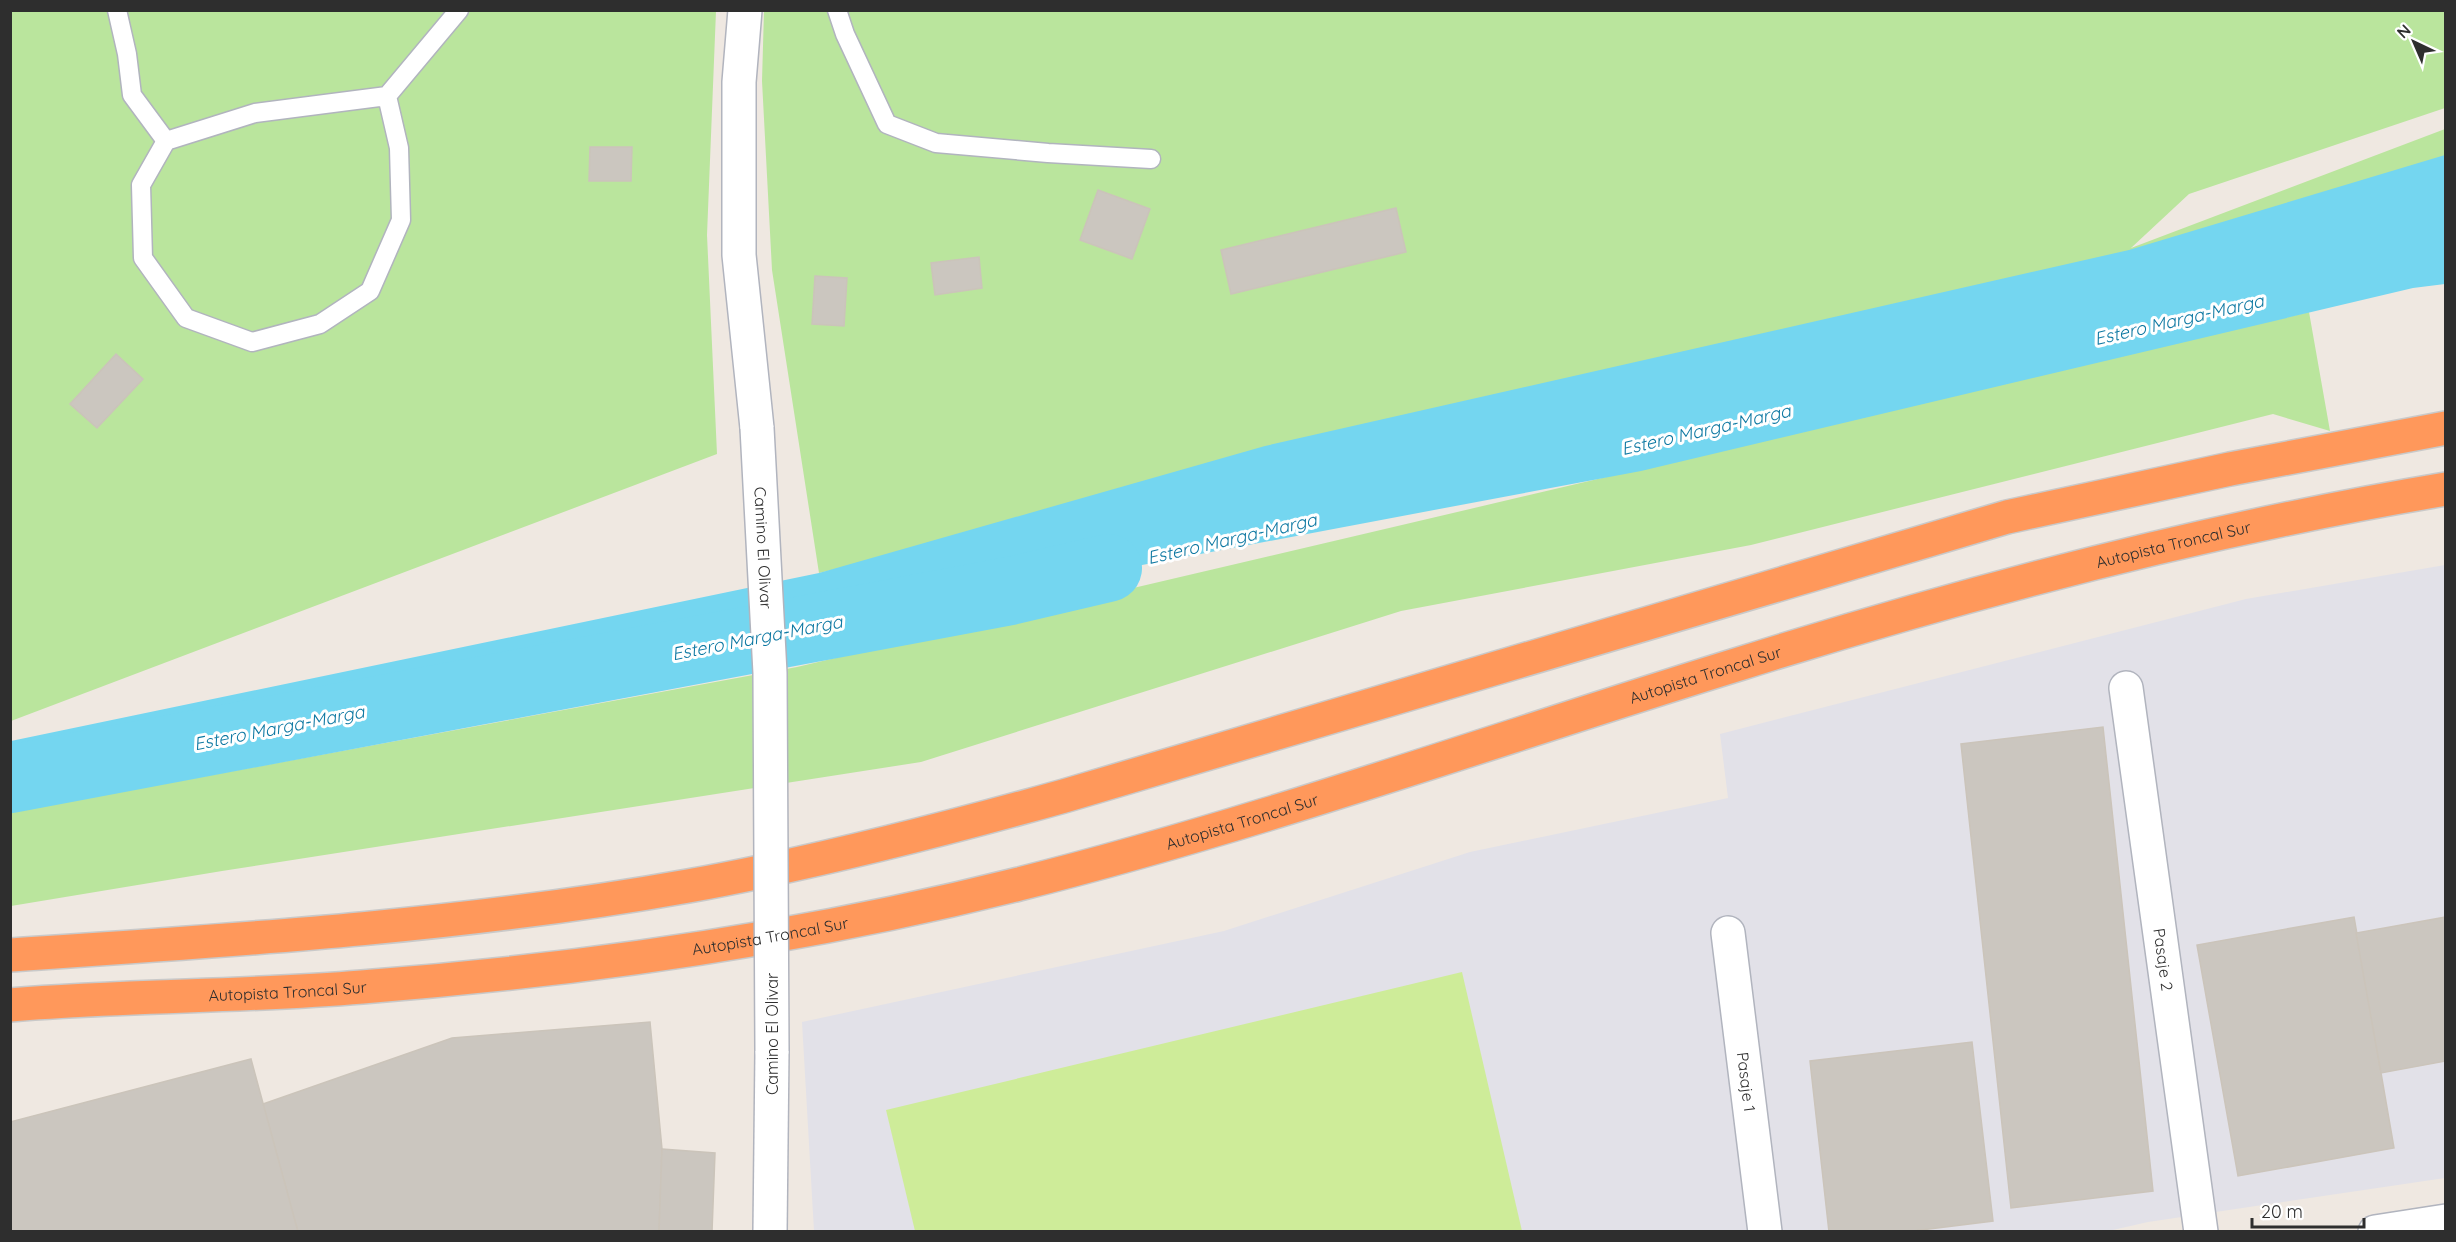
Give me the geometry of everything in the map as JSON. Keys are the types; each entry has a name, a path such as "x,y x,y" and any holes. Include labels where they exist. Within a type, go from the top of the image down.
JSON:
{"highway":[{"path":"10,955 164,945 466,918 688,886 814,861 939,831 1064,796 2007,517 2230,469 2445,428"},
{"name":"Autopista Troncal Sur","path":"10,1005 96,998 227,995 359,988 490,975 680,951 882,915 1013,886 1228,827 1715,671 1952,600 2210,535 2340,507 2445,489"}],"main road":[{"name":"Camino El Olivar","path":"745,10 740,82 739,255 757,428 770,673 772,1051 770,1232"},
{"name":"Pasaje 2","path":"2126,688 2201,1232"},
{"name":"Pasaje 1","path":"1728,933 1765,1232"},
{"path":"2375,1232 2445,1221"}],"lane":[{"path":"117,10 127,54 132,95 166,141"},
{"path":"387,96 399,148 401,220 370,291 320,324 252,342 186,318 142,258 141,185 166,141 255,113 387,96 459,10"},
{"path":"837,10 845,34 887,124 936,143 1151,159"}],"shaded area":[{"path":"2445,565 2445,1178 2148,1222 2104,1232 814,1231 802,1022 1224,931 1470,852 1728,798 1720,734 2246,599"}],"green space":[{"path":"11,11 716,11 707,235 717,454 11,721"},
{"path":"764,11 2445,11 2445,108 2189,194 2131,248 2445,129 2445,242 1167,491 819,573 772,270 762,81"},
{"path":"2309,312 2330,431 2273,414 1751,545 1401,611 921,762 11,906 11,812 797,667"},
{"path":"1462,972 1522,1231 915,1231 886,1110"}],"water":[{"path":"2445,155 2445,284 2413,288 1641,471 256,732 11,782 11,741 819,573 1265,446 2129,250"}],"building":[{"path":"590,147 632,147 631,181 589,181"},
{"path":"1098,190 1150,209 1132,259 1080,240"},
{"path":"1396,208 1406,252 1231,294 1221,250"},
{"path":"979,257 982,288 935,295 931,263"},
{"path":"815,276 847,278 844,326 812,324"},
{"path":"116,354 143,379 97,428 70,404"},
{"path":"2103,727 2153,1191 2011,1208 1961,744"},
{"path":"2354,917 2394,1148 2238,1176 2197,945"},
{"path":"2446,917 2446,1061 2381,1073 2356,933"},
{"path":"650,1022 662,1149 659,1232 298,1232 263,1104 452,1038"},
{"path":"1972,1042 1993,1221 1905,1232 1829,1232 1810,1061"},
{"path":"251,1059 298,1232 10,1232 10,1122"},
{"path":"662,1149 715,1153 712,1232 659,1232"}],"waterway":[{"name":"Estero Marga-Marga","path":"10,779 1010,591 1108,568"}]}
